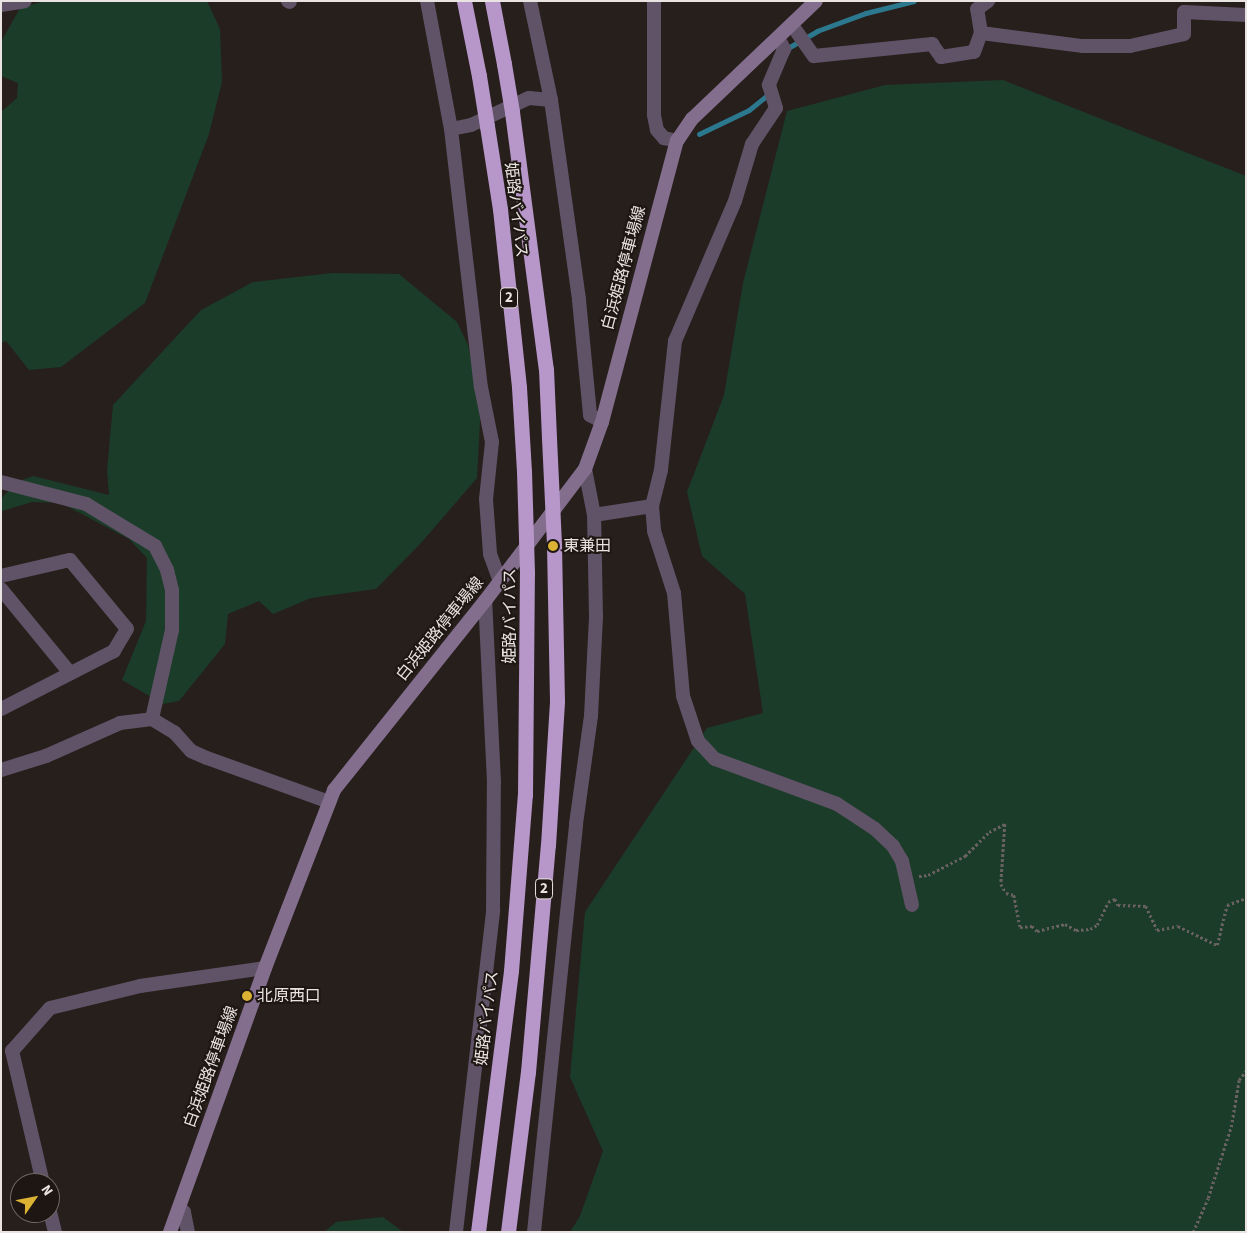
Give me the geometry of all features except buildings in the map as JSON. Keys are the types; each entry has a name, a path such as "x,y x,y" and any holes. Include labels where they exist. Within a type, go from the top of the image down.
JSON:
{"highway":[{"name":"姫路バイパス","path":"464,1 500,209 519,387 527,574 525,794 511,971 478,1232"},
{"name":"姫路バイパス","path":"492,1 512,112 545,359 554,544 557,701 548,845 528,1072 508,1232"}],"main road":[{"name":"白浜姫路停車場線","path":"170,1232 265,968 334,790 486,601 585,469 602,422 677,141 692,119 778,38 798,34 816,1"}],"street":[{"path":"1,6 25,1"},
{"path":"427,1 451,129 480,387 492,442 486,499 490,554 500,581"},
{"path":"530,1 552,100 579,300 590,415 602,422"},
{"path":"654,1 654,115 657,130 664,138 677,141"},
{"path":"798,34 814,56 932,44 941,57 974,52 981,33 977,9 988,1"},
{"path":"981,33 1083,46 1130,46 1184,34 1184,12 1246,15"},
{"path":"778,38 784,49 772,90 776,108 752,144 735,201 675,341 661,470 652,506 654,531 674,593 683,696 698,741 715,759 836,804 875,829 893,846 908,878 912,905"},
{"path":"451,129 470,125 529,98 552,100"},
{"path":"534,1232 576,824 591,706 596,616 594,515 585,469"},
{"path":"1,482 86,504 155,546 167,570 172,590 172,630 152,719"},
{"path":"594,515 652,506"},
{"path":"1,576 70,560 127,629 114,651 4,703"},
{"path":"1,589 70,673"},
{"path":"456,1232 493,910 494,782 486,601"},
{"path":"1,770 46,756 120,723 152,719 174,732 199,755 329,802"},
{"path":"41,1173 12,1051 50,1008 140,986 265,968"},
{"path":"178,1208 184,1212 188,1232"}],"path":[{"path":"908,878 928,875 964,856 989,832 1005,824 1002,884 1006,893 1014,895 1020,927 1032,926 1038,931 1065,924 1076,930 1090,929 1097,925 1108,902 1114,899 1118,905 1146,906 1157,930 1178,926 1217,946 1227,905 1246,898"},
{"path":"1193,1232 1208,1198 1231,1127 1238,1080 1246,1071"}],"green space":[{"path":"44,1 207,1 220,29 222,82 209,134 145,303 61,367 29,370 6,341 1,343 1,112 17,98 18,83 1,76 1,42 20,8"},
{"path":"1003,80 1246,176 1246,1232 570,1232 580,1216 603,1151 570,1077 585,912 707,728 763,713 745,594 702,556 687,492 724,395 743,283 787,111 885,85"},
{"path":"332,273 399,274 457,322 468,345 481,404 477,478 421,543 376,589 311,598 273,614 259,601 228,614 225,644 179,701 163,704 122,680 146,621 147,558 129,539 61,503 32,502 2,511 1,499 17,482 33,476 109,495 107,470 113,405 201,310 253,282"},
{"path":"383,1217 403,1232 324,1232 336,1222"}],"waterway":[{"path":"788,48 817,31 866,13 914,1"},
{"path":"699,134 749,110 769,94"}],"place":[{"name":"東兼田","path":"553,546"},
{"name":"北原西口","path":"247,996"}]}
